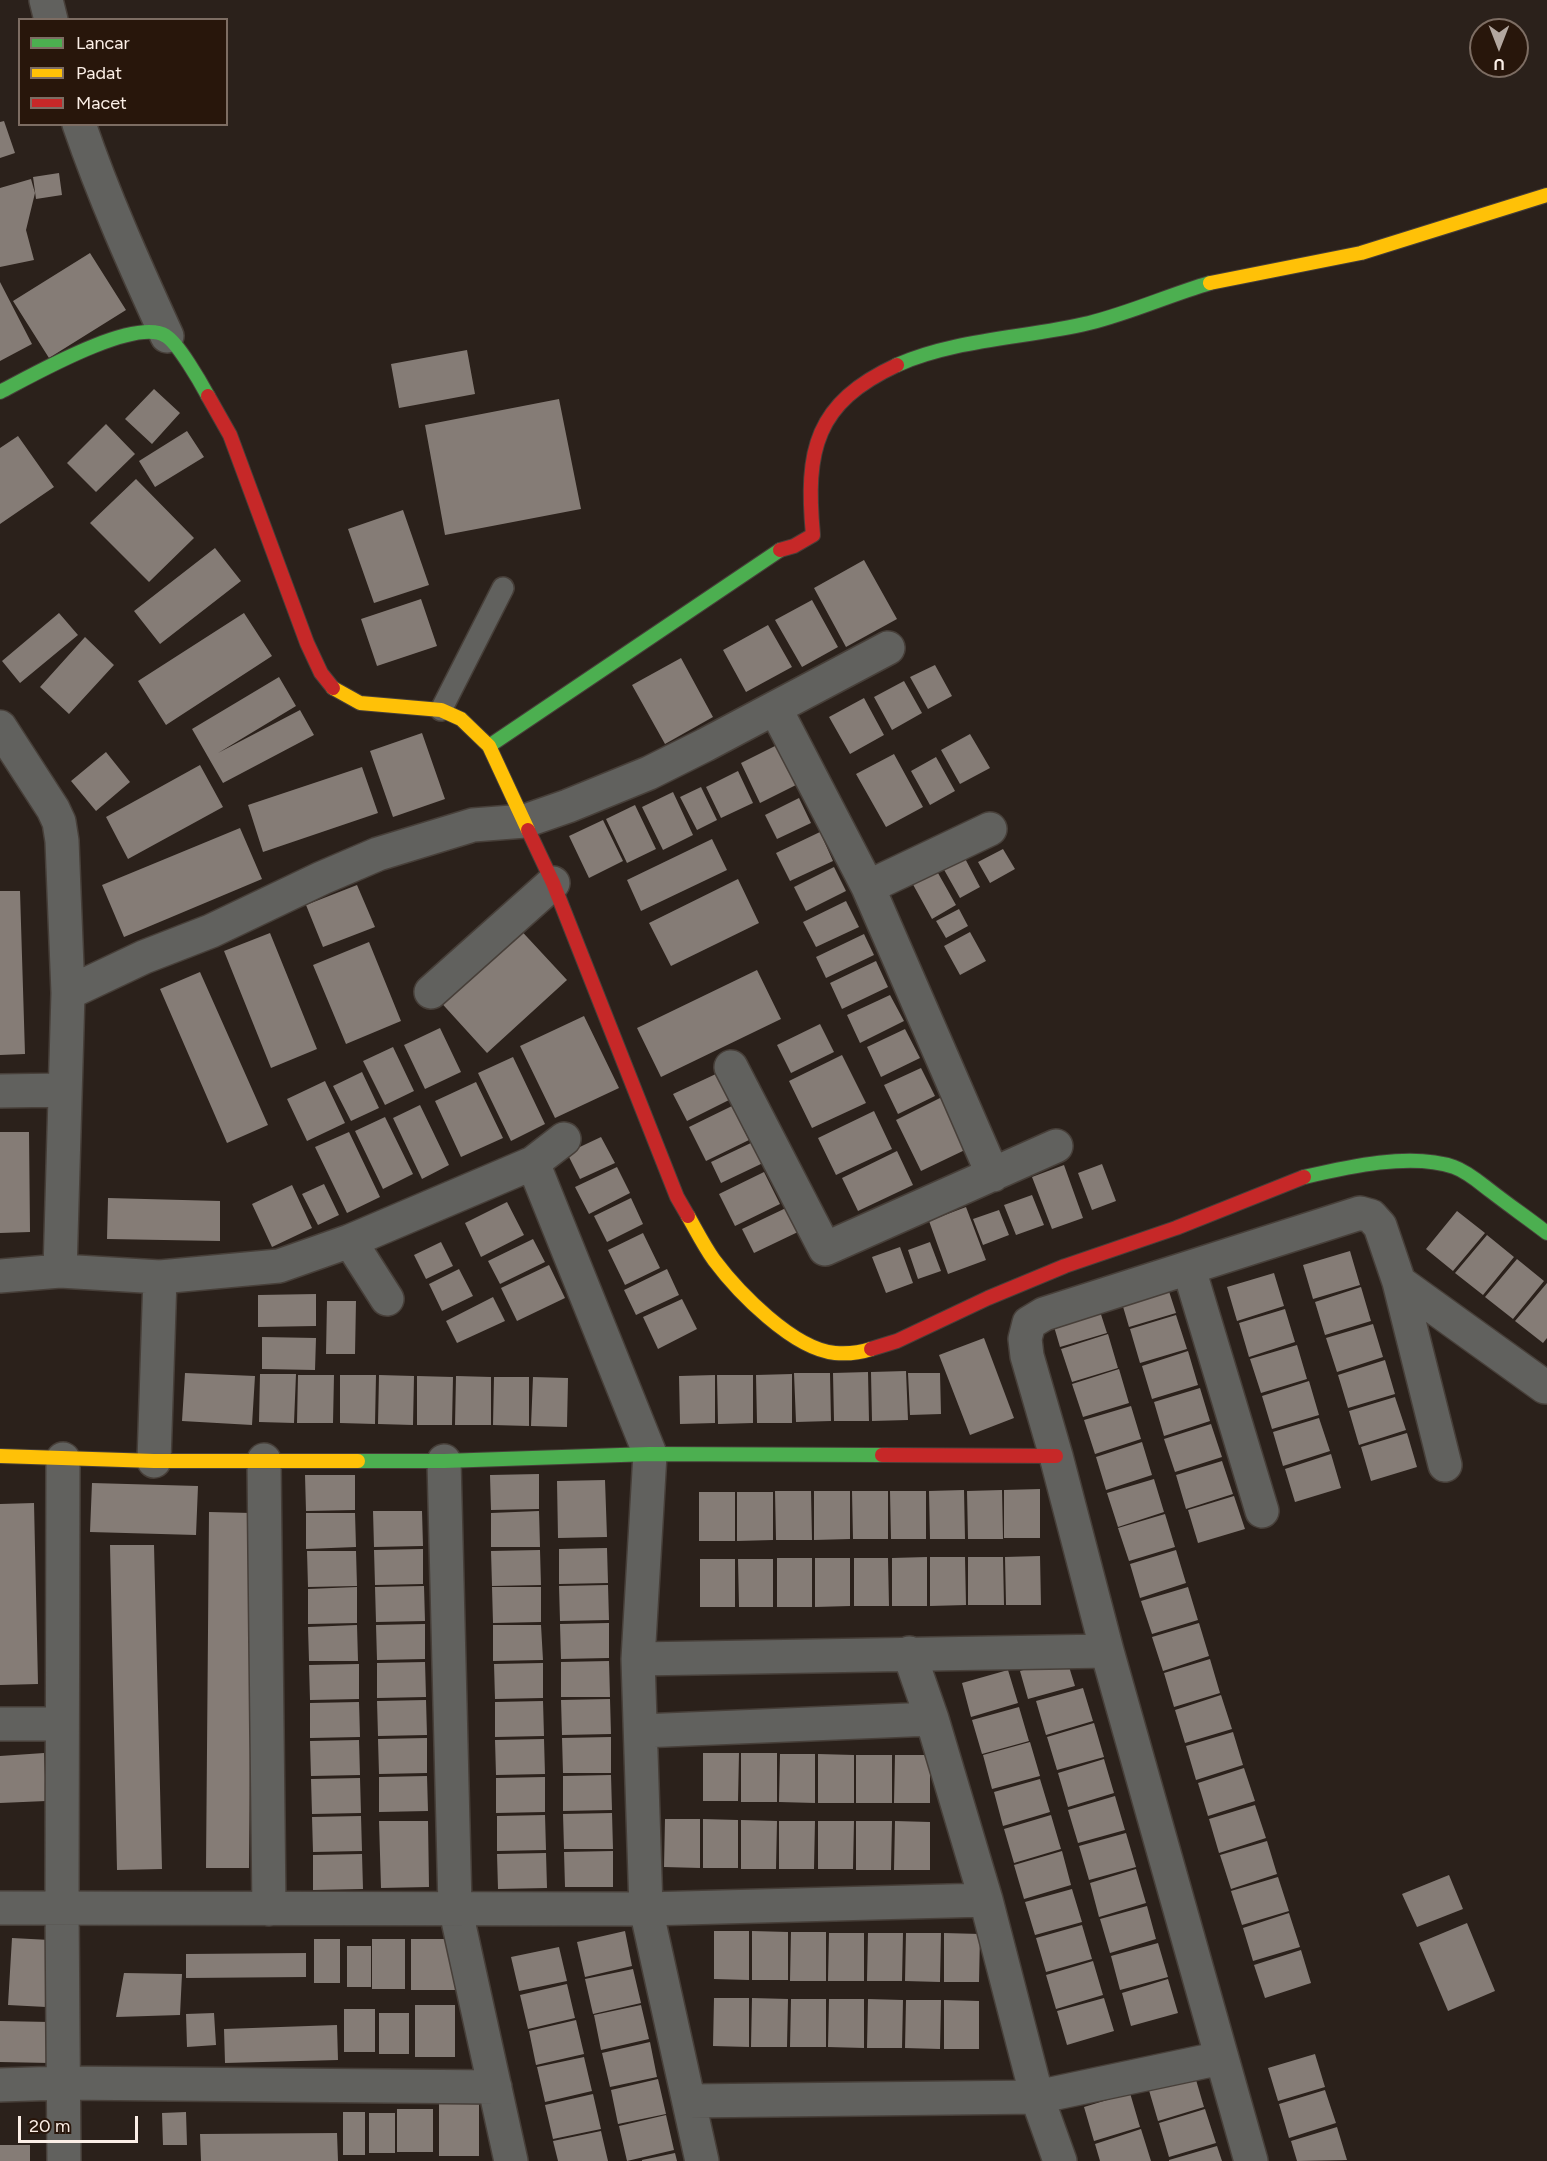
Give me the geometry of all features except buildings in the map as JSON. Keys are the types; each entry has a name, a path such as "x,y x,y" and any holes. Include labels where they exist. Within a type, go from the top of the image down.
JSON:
{"street":[{"path":"46,0 50,18"},
{"path":"80,126 117,226 139,270 167,336 194,370 230,435 307,643 321,673 334,689 360,703 441,710 461,719 489,746 553,883 677,1197 713,1259 749,1300 780,1327 817,1348 834,1353 858,1353 897,1341 988,1298 1065,1266 1176,1228 1305,1177 1365,1165 1410,1161 1454,1167 1472,1177 1547,1233"},
{"path":"489,746 777,551 794,546 813,535 810,481 815,450 824,424 836,406 868,379 917,358 938,352 1094,322 1214,283 1360,253 1547,195"},
{"path":"0,392 58,362 116,337 135,332 152,331 167,336"},
{"path":"68,993 144,957 211,931 378,854 473,825 525,821 649,773 888,648"},
{"path":"775,708 868,887 993,1175"},
{"path":"0,727 53,809 59,822 62,841 68,993 60,1271"},
{"path":"868,887 990,829"},
{"path":"431,992 553,883"},
{"path":"731,1067 825,1249 1056,1146"},
{"path":"0,1091 64,1090"},
{"path":"0,1276 60,1271 160,1277 279,1266 350,1241 533,1163 564,1139"},
{"path":"533,1163 650,1454 638,1659 646,1909 702,2161"},
{"path":"1251,2161 1107,1651 1056,1456 1027,1356 1025,1339 1029,1323 1044,1314 1360,1213 1371,1216 1380,1226 1399,1282 1445,1465"},
{"path":"350,1241 387,1299"},
{"path":"1189,1269 1262,1511"},
{"path":"154,1461 160,1277"},
{"path":"1399,1282 1545,1387"},
{"path":"0,1456 154,1461 444,1461 650,1454 1056,1456"},
{"path":"63,1459 64,2161"},
{"path":"264,1460 269,1909"},
{"path":"444,1461 455,1907 511,2161"},
{"path":"638,1659 1107,1651"},
{"path":"909,1653 932,1719 986,1900 1037,2097 1060,2161"},
{"path":"641,1731 932,1719"},
{"path":"0,1724 62,1724"},
{"path":"0,1908 646,1909 986,1900"},
{"path":"689,2101 1037,2097 1221,2058"},
{"path":"0,2085 63,2083 495,2087"}],"lane":[{"path":"441,710 503,588"}],"traffic: fast":[{"path":"897,365 919,356 967,344 1089,323 1210,283"},
{"path":"0,392 83,350 131,334 151,332 166,336 177,346 208,396"},
{"path":"489,746 780,550"},
{"path":"1304,1177 1379,1163 1399,1161 1437,1163 1454,1167 1469,1175 1547,1233"},
{"path":"358,1461 444,1461 650,1454 882,1455"}],"traffic: slow":[{"path":"1210,283 1361,253 1547,195"},
{"path":"333,688 360,703 441,710 461,719 489,746 528,830"},
{"path":"688,1216 724,1273 768,1317 785,1330 819,1349 835,1353 853,1353 871,1349"},
{"path":"0,1456 154,1461 358,1461"}],"traffic: jam":[{"path":"780,550 794,546 813,535 811,478 814,454 821,432 832,413 848,396 897,365"},
{"path":"208,396 230,435 307,643 321,673 333,688"},
{"path":"528,830 553,883 677,1197 688,1216"},
{"path":"871,1349 897,1341 988,1298 1065,1266 1176,1228 1304,1177"},
{"path":"882,1455 1056,1456"}]}
